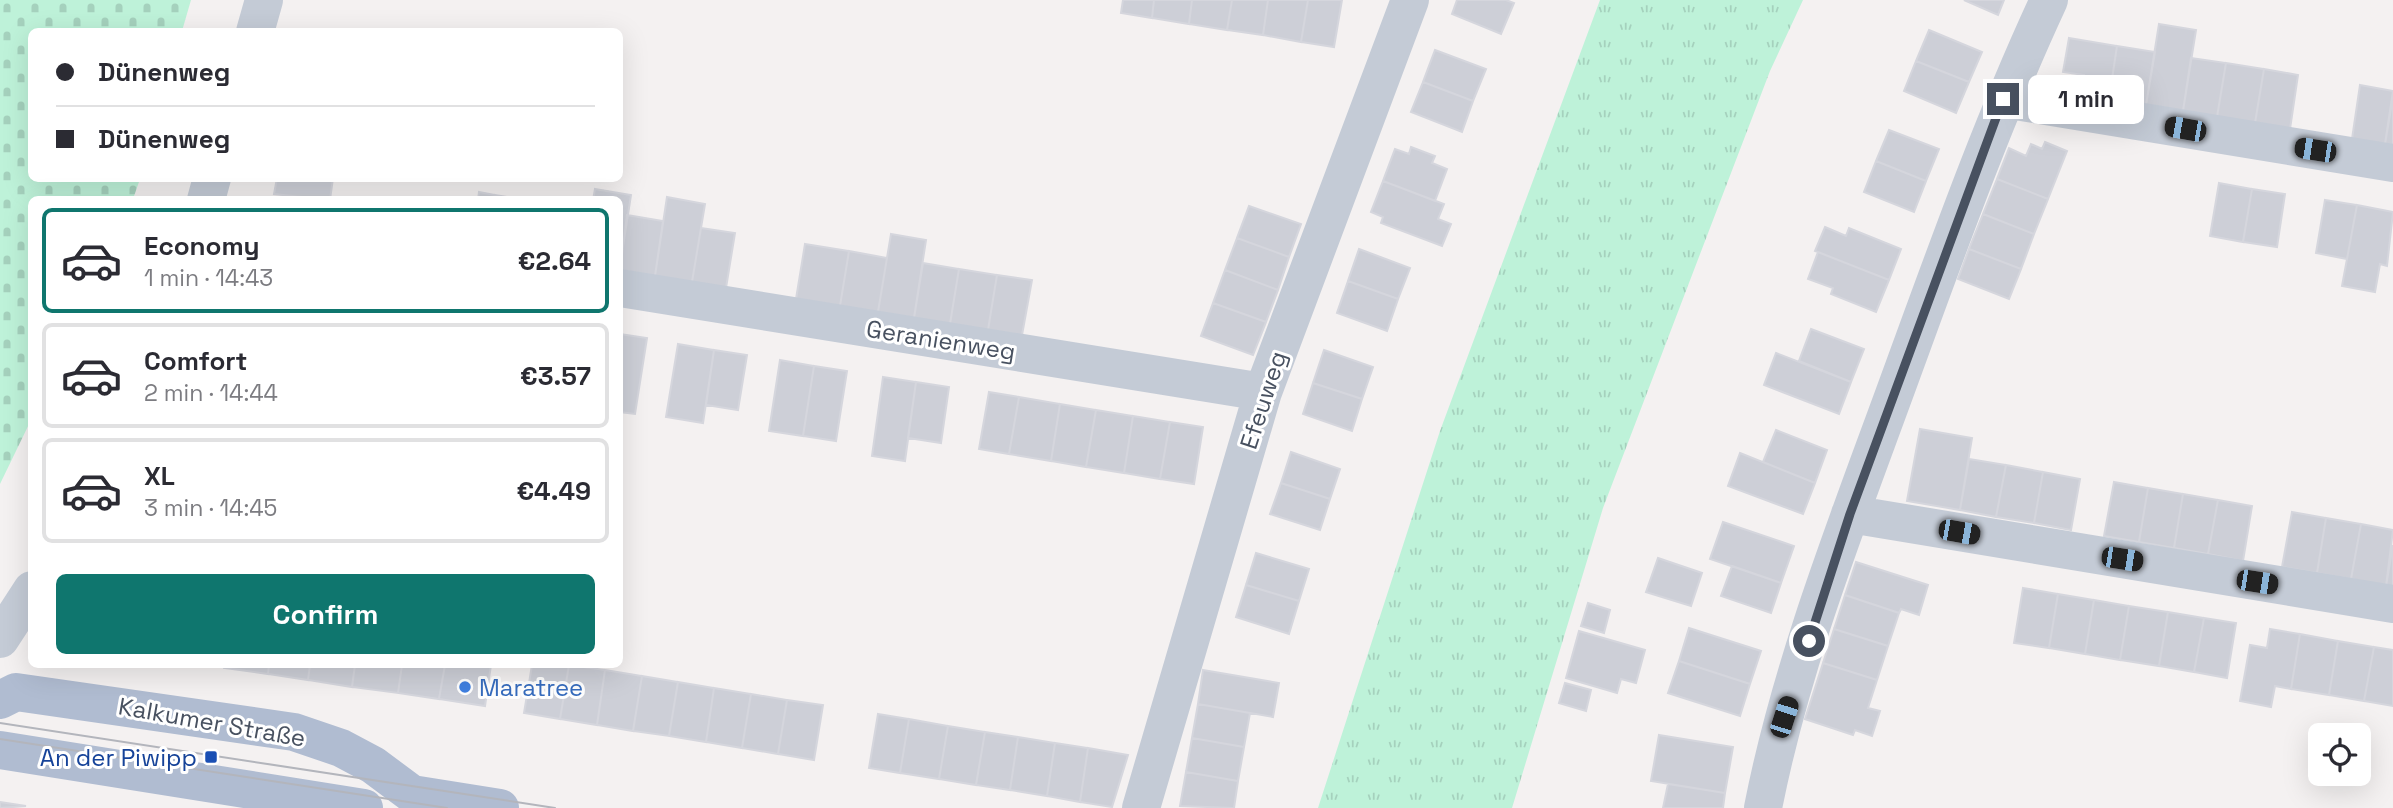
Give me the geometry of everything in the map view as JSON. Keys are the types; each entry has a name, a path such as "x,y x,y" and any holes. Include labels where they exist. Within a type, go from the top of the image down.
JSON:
{"main road":[{"name":"Kalkumer Straße","path":"0,700 16,692 294,732 341,748 373,765 395,801 500,808"},
{"path":"0,750 364,808"}],"street":[{"path":"256,28 264,0"},
{"name":"Efeuweg","path":"1141,808 1263,392 1410,0"},
{"path":"1763,808 1776,743 1850,514 2003,99 2049,0"},
{"path":"2003,99 2393,163"},
{"name":"Geranienweg","path":"623,288 1263,392"},
{"path":"1850,514 2393,604"},
{"path":"0,639 28,596"}],"green space":[{"path":"0,0 191,0 183,28 28,28 28,182 139,182 134,196 28,196 28,426 0,484"},
{"path":"1600,0 1803,0 1770,71 1603,508 1512,808 1318,808 1440,431"}],"building":[{"path":"1123,0 1154,0 1152,18 1121,13"},
{"path":"1154,0 1192,0 1189,24 1152,18"},
{"path":"1192,0 1232,0 1227,30 1189,24"},
{"path":"1232,0 1268,0 1263,35 1227,30"},
{"path":"1268,0 1308,0 1301,42 1263,35"},
{"path":"1308,0 1342,0 1334,47 1301,42"},
{"path":"1457,0 1506,0 1514,3 1501,34 1452,14"},
{"path":"1964,0 2004,0 1998,15"},
{"path":"2159,24 2196,30 2183,111 2146,105"},
{"path":"1929,30 1982,52 1969,82 1916,61"},
{"path":"2069,38 2117,46 2109,99 2080,95 2084,75 2063,72"},
{"path":"2117,46 2155,52 2146,105 2109,99"},
{"path":"1435,50 1486,69 1473,101 1423,82"},
{"path":"2191,58 2226,63 2217,117 2183,111"},
{"path":"1916,61 1969,82 1956,113 1904,91"},
{"path":"2226,63 2264,69 2255,123 2217,117"},
{"path":"2264,69 2298,75 2290,129 2255,123"},
{"path":"1423,82 1473,101 1462,132 1411,112"},
{"path":"2360,85 2393,91 2385,144 2352,139"},
{"path":"2393,97 2393,145 2385,144"},
{"path":"1889,130 1939,149 1926,181 1876,161"},
{"path":"2045,142 2067,151 2048,199 1997,179 2009,148 2026,156 2031,144 2042,149"},
{"path":"1411,147 1435,156 1432,163 1447,169 1435,201 1383,181 1395,149 1409,154"},
{"path":"1876,161 1926,181 1914,212 1864,192"},
{"path":"1997,179 2048,199 2034,234 1983,214"},
{"path":"1383,181 1444,204 1438,219 1451,224 1442,246 1381,223 1383,217 1371,212"},
{"path":"276,182 332,182 331,196 274,194"},
{"path":"2219,183 2252,189 2243,242 2210,236"},
{"path":"595,189 631,195 623,247 623,196 594,196"},
{"path":"2252,189 2285,194 2277,247 2243,242"},
{"path":"479,192 495,195 495,196 478,196"},
{"path":"667,197 705,204 692,282 655,276"},
{"path":"2325,200 2357,205 2347,259 2316,253"},
{"path":"2357,205 2393,212 2387,266 2380,264 2375,292 2342,286"},
{"path":"1249,206 1301,224 1289,257 1237,238"},
{"path":"1983,214 2034,234 2021,269 1969,249"},
{"path":"627,215 663,221 655,276 623,271"},
{"path":"1825,227 1846,236 1849,228 1901,249 1889,280 1815,251"},
{"path":"701,228 735,233 726,288 692,282"},
{"path":"891,234 926,240 914,318 878,312"},
{"path":"1237,238 1289,257 1278,290 1225,270"},
{"path":"805,244 849,251 840,306 796,299"},
{"path":"1359,249 1410,268 1398,299 1348,281"},
{"path":"1969,249 2021,269 2009,299 1958,279"},
{"path":"849,251 887,258 878,312 840,306"},
{"path":"1818,252 1889,280 1876,312 1831,294 1833,288 1808,279"},
{"path":"923,263 959,269 950,324 914,318"},
{"path":"959,269 997,275 988,330 950,324"},
{"path":"1225,270 1278,290 1266,322 1213,303"},
{"path":"997,275 1032,280 1022,335 988,330"},
{"path":"1348,281 1398,299 1387,331 1337,313"},
{"path":"1213,303 1266,322 1253,355 1201,336"},
{"path":"1811,329 1864,349 1851,382 1799,361"},
{"path":"623,334 647,338 635,414 623,412"},
{"path":"678,344 714,350 703,423 666,417"},
{"path":"714,350 747,355 738,410 706,405"},
{"path":"1324,350 1373,367 1362,399 1313,383"},
{"path":"1776,353 1851,382 1839,414 1764,385"},
{"path":"780,360 814,366 803,436 769,431"},
{"path":"814,366 847,371 836,441 803,436"},
{"path":"883,377 916,382 905,461 872,456"},
{"path":"916,382 949,387 941,443 908,438"},
{"path":"1313,383 1362,399 1352,431 1303,414"},
{"path":"989,392 1019,397 1009,454 979,449"},
{"path":"1019,397 1060,404 1051,461 1009,454"},
{"path":"1060,404 1096,410 1086,467 1051,461"},
{"path":"1096,410 1133,416 1124,473 1086,467"},
{"path":"1133,416 1170,422 1160,479 1124,473"},
{"path":"1170,422 1203,427 1194,484 1160,479"},
{"path":"1920,429 1972,438 1960,510 1907,501"},
{"path":"1776,430 1827,450 1815,483 1763,462"},
{"path":"1291,452 1340,469 1330,499 1281,483"},
{"path":"1740,453 1815,483 1803,514 1728,486"},
{"path":"1969,459 2006,465 1996,517 1960,510"},
{"path":"2006,465 2043,472 2034,523 1996,517"},
{"path":"2043,472 2080,479 2071,530 2034,523"},
{"path":"2114,482 2148,488 2139,542 2104,536"},
{"path":"1281,483 1330,499 1320,530 1270,514"},
{"path":"2148,488 2183,494 2174,548 2139,542"},
{"path":"2183,494 2218,500 2208,554 2174,548"},
{"path":"2218,500 2252,506 2243,561 2208,554"},
{"path":"2292,512 2326,518 2317,573 2282,567"},
{"path":"2326,518 2361,524 2351,579 2317,573"},
{"path":"1723,522 1794,546 1781,583 1710,559"},
{"path":"2361,524 2393,530 2386,586 2351,579"},
{"path":"2393,545 2393,587 2386,586"},
{"path":"1256,553 1309,569 1299,601 1246,585"},
{"path":"1658,558 1702,573 1691,606 1646,592"},
{"path":"1856,562 1928,585 1919,615 1901,609 1899,613 1845,595"},
{"path":"1732,566 1781,583 1771,613 1721,596"},
{"path":"1246,585 1299,601 1289,634 1236,617"},
{"path":"2023,588 2058,594 2049,648 2014,643"},
{"path":"2058,594 2094,600 2085,654 2049,648"},
{"path":"1845,595 1899,613 1888,646 1834,629"},
{"path":"2094,600 2129,606 2120,660 2085,654"},
{"path":"1588,603 1610,610 1604,633 1581,626"},
{"path":"2129,606 2168,612 2159,666 2120,660"},
{"path":"2168,612 2204,618 2194,672 2159,666"},
{"path":"2204,618 2236,623 2227,678 2194,672"},
{"path":"1689,628 1761,651 1750,684 1679,661"},
{"path":"1834,629 1888,646 1877,680 1823,663"},
{"path":"2270,629 2300,634 2291,689 2275,686 2271,707 2240,701 2250,645 2267,648"},
{"path":"1579,631 1645,650 1636,683 1621,679 1617,693 1566,678"},
{"path":"2300,634 2338,641 2329,695 2291,689"},
{"path":"2338,641 2374,647 2364,701 2329,695"},
{"path":"2374,647 2393,650 2393,706 2364,701"},
{"path":"1679,661 1750,684 1740,716 1668,693"},
{"path":"1823,663 1877,680 1868,708 1880,711 1872,736 1855,730 1853,735 1805,719"},
{"path":"224,668 269,668 268,674"},
{"path":"269,668 310,668 308,680 268,674"},
{"path":"310,668 355,668 352,687 308,680"},
{"path":"355,668 402,668 398,693 352,687"},
{"path":"402,668 444,668 439,699 398,693"},
{"path":"444,668 491,668 485,706 439,699"},
{"path":"532,668 568,668 560,719 524,713"},
{"path":"568,668 605,670 597,725 560,719"},
{"path":"605,670 642,676 633,731 597,725"},
{"path":"1203,670 1279,683 1273,717 1198,704"},
{"path":"642,676 678,682 669,736 633,731"},
{"path":"678,682 714,688 706,742 669,736"},
{"path":"1565,683 1591,690 1586,711 1559,703"},
{"path":"714,688 751,694 742,748 706,742"},
{"path":"751,694 787,700 778,754 742,748"},
{"path":"787,700 823,705 814,760 778,754"},
{"path":"1198,704 1250,713 1244,747 1192,738"},
{"path":"878,714 909,719 900,773 869,768"},
{"path":"909,719 948,726 939,779 900,773"},
{"path":"948,726 985,732 976,785 939,779"},
{"path":"985,732 1018,737 1010,790 976,785"},
{"path":"1659,735 1733,747 1725,793 1651,781"},
{"path":"1018,737 1055,743 1047,796 1010,790"},
{"path":"1192,738 1244,747 1238,781 1186,772"},
{"path":"1055,743 1088,748 1080,802 1047,796"},
{"path":"1088,748 1128,755 1112,807 1080,802"},
{"path":"1186,772 1238,781 1234,808 1180,806"},
{"path":"1668,784 1725,793 1723,808 1663,808"},
{"path":"0,802 26,806 0,808"}],"tram line":[{"path":"0,723 555,808"},
{"path":"0,739 447,808"}],"place":[{"name":"Maratree","path":"465,687"},
{"name":"An der Piwipp","path":"211,757"}],"route":[{"path":"1809,641 1850,514 2003,99"}]}
